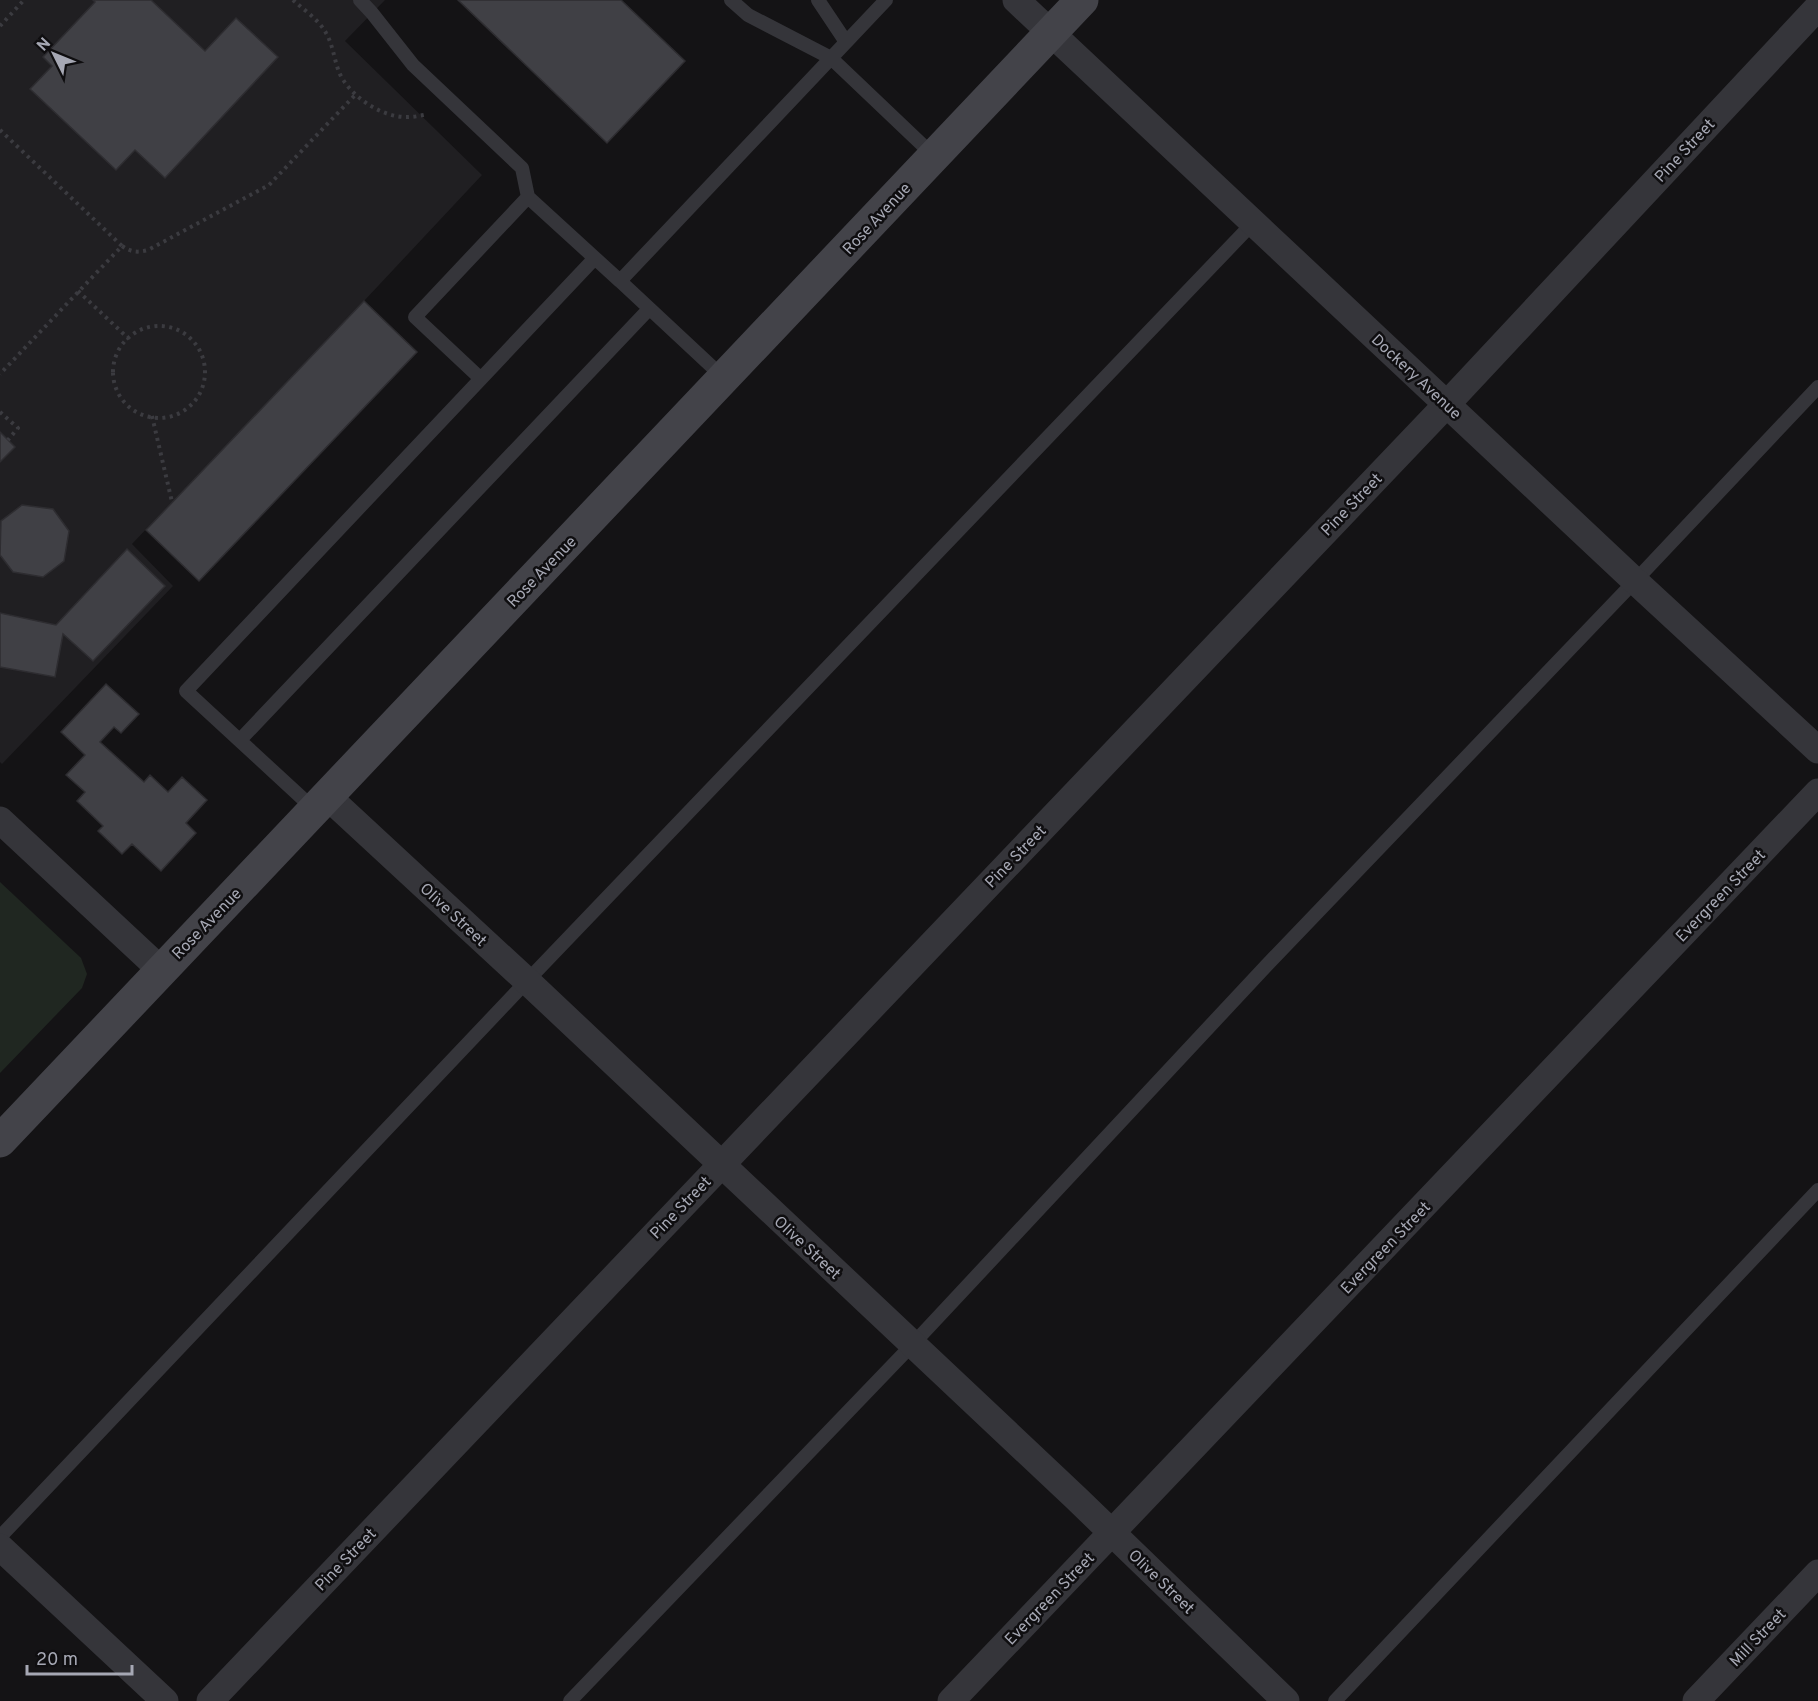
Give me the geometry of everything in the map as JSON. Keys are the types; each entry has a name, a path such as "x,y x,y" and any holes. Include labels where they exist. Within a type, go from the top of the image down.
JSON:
{"street":[{"name":"Dockery Avenue","path":"1016,0 1818,750"},
{"name":"Rose Avenue","path":"0,1141 1082,0"},
{"name":"Pine Street","path":"210,1701 1447,404 1818,7"},
{"name":"Evergreen Street","path":"951,1701 1818,792"},
{"name":"Olive Street","path":"321,803 527,981 1112,1532 1286,1701"},
{"path":"0,820 161,970"},
{"path":"0,1547 165,1701"},
{"name":"Mill Street","path":"1696,1701 1818,1573"}],"lane":[{"path":"360,0 413,65 522,168 528,197 724,378"},
{"path":"731,0 748,15 831,58 934,156"},
{"path":"818,0 846,42"},
{"path":"620,281 886,0"},
{"path":"480,378 415,317 528,197"},
{"path":"0,1537 527,981 1253,223"},
{"path":"321,803 240,740 186,691 594,258"},
{"path":"240,740 649,309"},
{"path":"570,1701 912,1345 1266,966 1818,387"},
{"path":"1335,1701 1818,1190"}],"path":[{"path":"0,26 24,0"},
{"path":"293,0 324,29 344,81 367,102 380,110 408,118 460,109"},
{"path":"0,130 122,246 138,253 148,250 269,185 356,94"},
{"path":"0,374 122,246"},
{"path":"78,291 129,339"},
{"path":"155,326 176,328 193,339 203,356 205,377 198,396 184,411 163,417 152,416 142,415 125,403 115,385 114,365 121,346 136,332 155,326"},
{"path":"0,411 18,428 8,440"},
{"path":"152,416 172,502"}],"shaded area":[{"path":"0,0 385,0 345,41 482,175 132,544 173,586 2,764 0,762"},
{"path":"0,882 81,958 87,974 82,988 0,1073"}],"building":[{"path":"93,0 151,0 205,51 236,18 278,57 165,178 135,150 116,170 30,89 52,66 43,57 95,2"},
{"path":"458,0 621,0 685,61 607,143"},
{"path":"364,301 417,352 199,581 146,530"},
{"path":"0,432 15,447 0,462"},
{"path":"22,505 53,509 69,531 64,561 43,577 13,572 0,555 1,521"},
{"path":"127,549 165,586 93,661 63,634 55,677 0,667 0,613 56,625"},
{"path":"106,684 139,714 121,733 114,727 100,742 144,782 150,775 168,792 182,777 207,800 186,823 196,833 161,871 132,844 122,854 98,831 103,826 77,801 85,792 66,775 85,755 61,732"}]}
